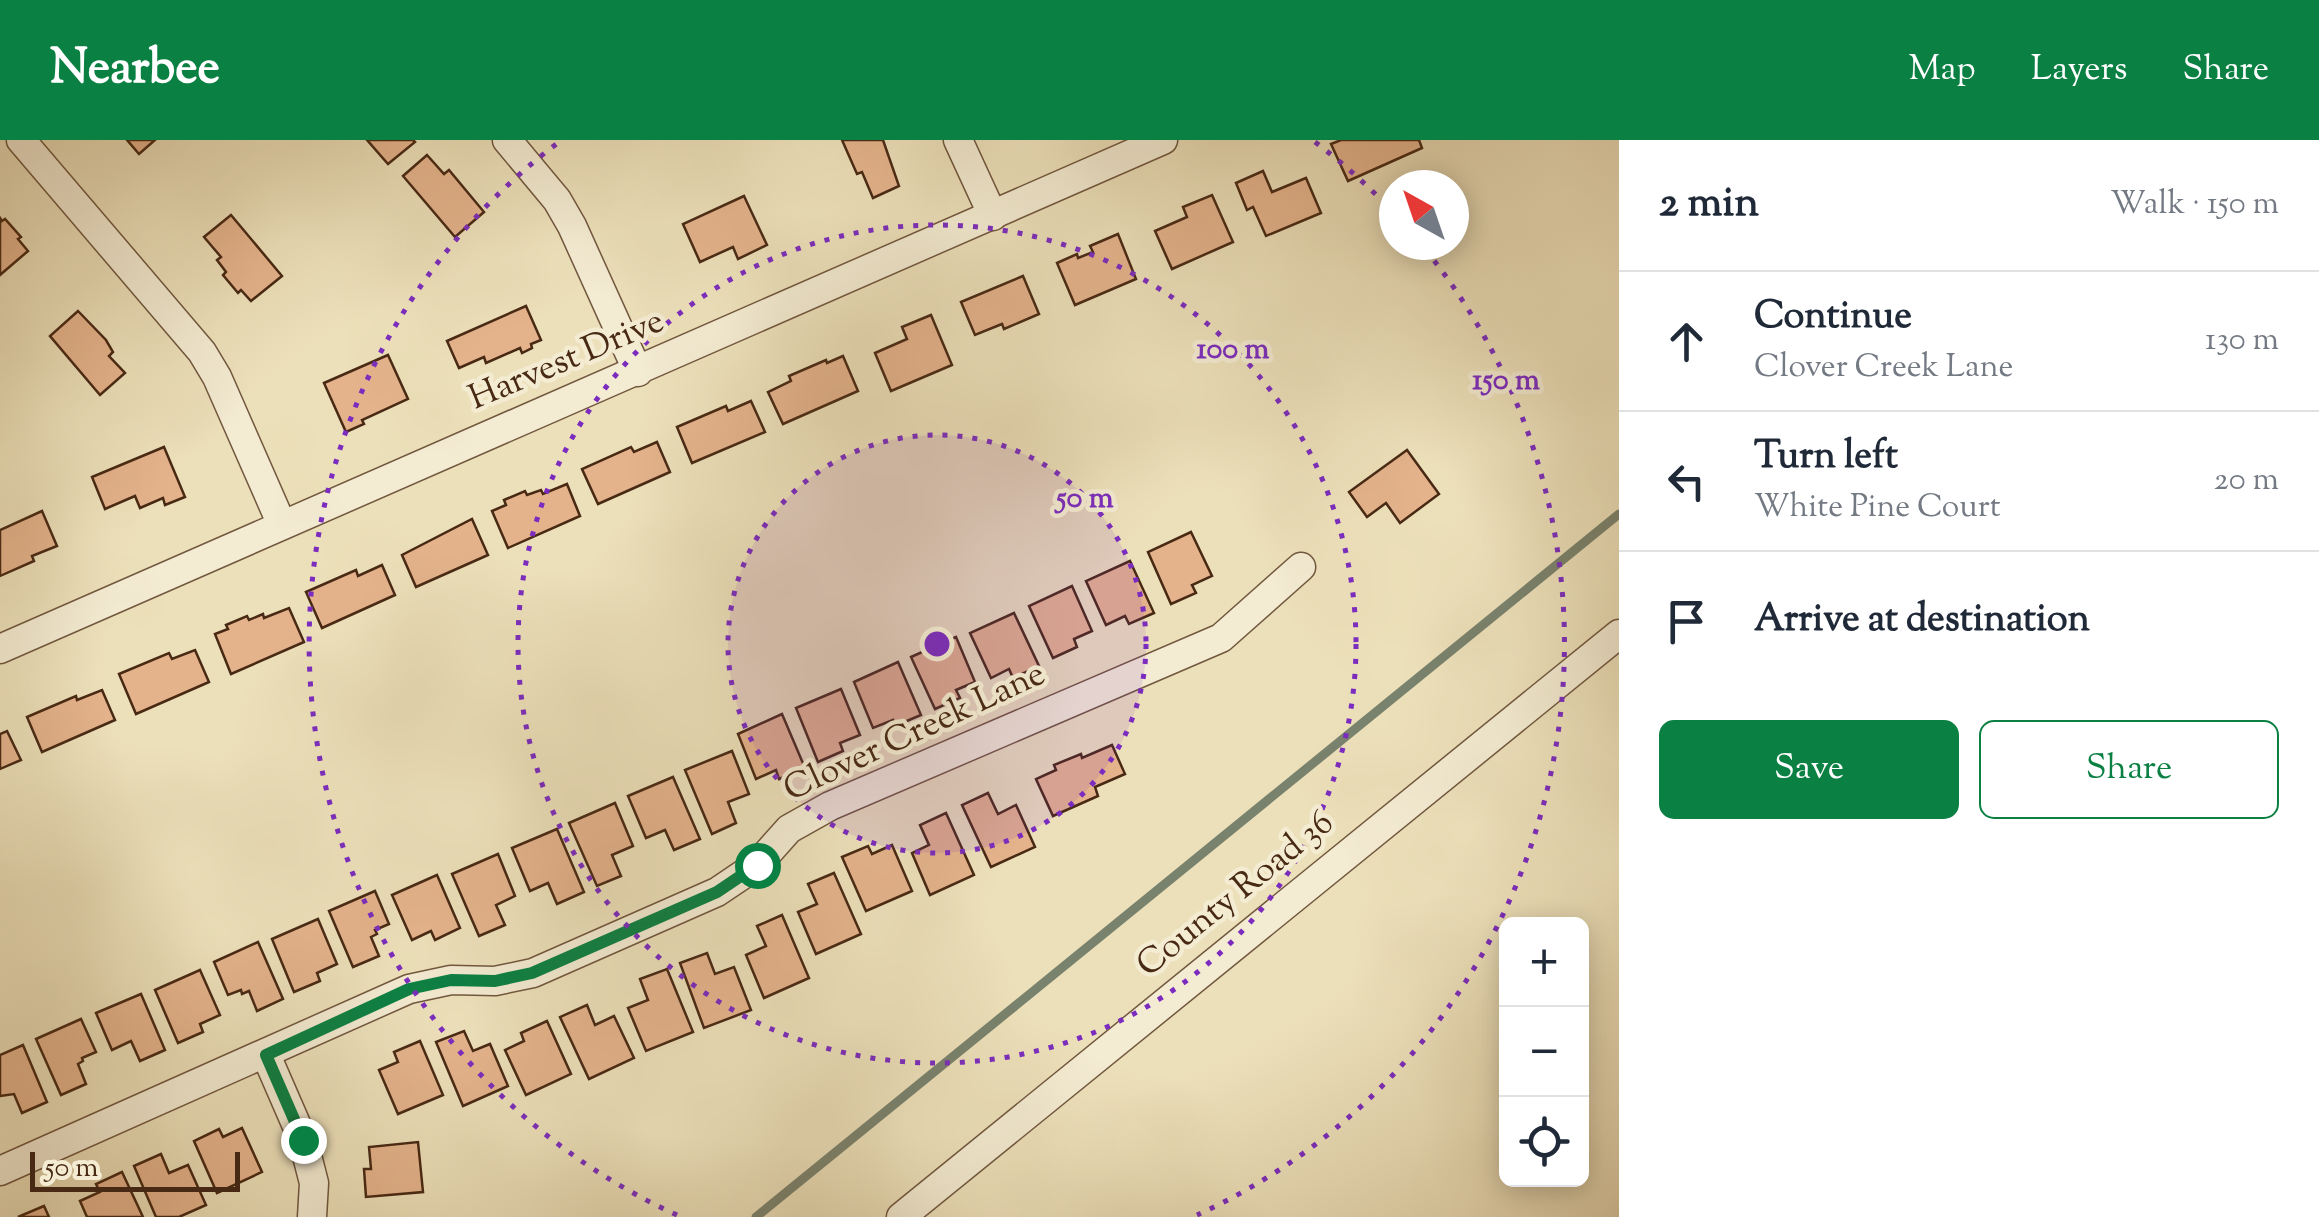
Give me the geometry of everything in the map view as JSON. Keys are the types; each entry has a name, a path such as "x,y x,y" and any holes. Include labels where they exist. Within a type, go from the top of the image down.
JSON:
{"street":[{"path":"22,140 202,352 217,377 282,525"},
{"path":"507,140 557,200 572,226 638,372"},
{"path":"958,140 993,216"},
{"name":"Harvest Drive","path":"0,649 1163,140"},
{"name":"Clover Creek Lane","path":"0,1171 409,989 451,980 495,981 532,973 717,892 757,865 789,830 830,806 1221,638 1302,567"},
{"name":"County Road 36","path":"902,1217 1619,634"},
{"path":"266,1055 303,1140 314,1182 312,1217"}],"building":[{"path":"127,140 155,140 139,154"},
{"path":"367,140 413,140 415,142 388,164"},
{"path":"842,140 883,140 899,186 873,198"},
{"path":"1341,140 1419,140 1422,148 1348,181 1331,144"},
{"path":"427,155 444,174 449,170 484,212 455,237 403,176"},
{"path":"1263,171 1272,192 1306,178 1321,213 1266,236 1253,207 1247,210 1236,183"},
{"path":"1212,195 1233,242 1172,269 1155,231 1187,217 1183,207"},
{"path":"744,196 767,245 738,259 733,247 700,262 683,224"},
{"path":"231,215 282,276 251,301 223,275 226,272 217,260 221,257 204,237"},
{"path":"0,218 21,237 18,239 28,251 0,275"},
{"path":"1118,234 1136,279 1075,305 1057,263 1093,252 1090,246"},
{"path":"1023,276 1039,314 1004,329 1002,324 975,335 961,302"},
{"path":"526,306 541,340 522,353 520,348 486,363 484,357 459,368 447,341"},
{"path":"78,311 106,340 113,352 109,356 125,373 100,395 50,336"},
{"path":"931,315 952,365 891,391 875,353 907,339 902,327"},
{"path":"388,355 408,399 362,420 364,424 346,432 324,383"},
{"path":"843,356 858,391 783,424 768,392 791,381 789,376"},
{"path":"751,401 765,432 692,463 677,427 726,406 728,411"},
{"path":"657,442 670,472 598,504 582,469 631,447 634,452"},
{"path":"164,447 185,497 165,505 163,498 140,508 135,496 105,509 92,477"},
{"path":"1407,450 1439,494 1400,523 1386,503 1367,517 1349,492"},
{"path":"567,484 580,516 508,548 492,511 506,505 504,500 525,491 527,495 541,490 543,494"},
{"path":"42,511 57,546 0,576 0,530"},
{"path":"472,519 488,555 416,587 402,555"},
{"path":"1191,532 1212,576 1192,585 1196,593 1171,604 1148,552"},
{"path":"1130,561 1154,613 1129,624 1125,616 1106,625 1086,581"},
{"path":"382,565 395,595 322,628 306,592 356,570 358,576"},
{"path":"1072,586 1092,631 1074,639 1077,647 1053,658 1029,606"},
{"path":"289,608 304,642 231,674 215,634 247,616 249,620 263,614 264,618"},
{"path":"1014,613 1039,666 1013,678 1009,669 991,678 970,633"},
{"path":"956,637 975,682 956,690 960,698 935,709 911,657"},
{"path":"195,650 209,682 136,714 119,674 169,653 172,659"},
{"path":"898,662 921,715 895,726 893,720 873,728 854,682"},
{"path":"841,689 860,735 840,743 843,751 818,762 796,708"},
{"path":"102,690 115,720 42,752 27,717 76,696 77,700"},
{"path":"782,714 805,768 779,779 776,770 756,779 738,734"},
{"path":"7,731 21,760 0,769 0,734"},
{"path":"1112,745 1125,774 1095,787 1098,796 1053,816 1036,779 1056,770 1054,765"},
{"path":"732,751 749,794 728,802 736,823 712,834 685,770"},
{"path":"673,777 700,839 674,850 665,830 646,838 628,796"},
{"path":"988,793 998,814 1016,805 1035,847 991,867 962,805"},
{"path":"615,803 633,846 612,855 621,876 597,886 569,823"},
{"path":"946,813 974,875 930,895 912,853 929,845 920,825"},
{"path":"557,829 584,892 557,904 548,883 530,891 512,848"},
{"path":"892,845 912,891 866,911 842,857 868,846 872,854"},
{"path":"498,854 515,896 496,905 505,925 479,936 452,874"},
{"path":"834,873 861,934 816,954 798,912 817,904 808,884"},
{"path":"437,875 460,928 435,940 431,931 412,940 392,895"},
{"path":"375,891 389,924 375,930 377,934 371,937 379,956 353,967 329,911"},
{"path":"782,915 809,978 764,998 746,955 766,946 757,926"},
{"path":"318,919 337,964 317,973 320,981 294,992 272,939"},
{"path":"258,942 283,999 257,1011 249,991 228,995 214,962"},
{"path":"707,953 715,974 734,967 751,1010 704,1028 680,963"},
{"path":"667,969 693,1032 646,1051 628,1008 648,1000 640,979"},
{"path":"200,970 220,1015 200,1024 203,1032 178,1043 155,990"},
{"path":"141,994 165,1050 140,1061 131,1041 112,1050 96,1013"},
{"path":"587,1005 595,1025 614,1016 634,1058 589,1079 560,1017"},
{"path":"81,1019 96,1052 78,1064 86,1084 61,1095 36,1039"},
{"path":"547,1021 571,1074 526,1095 505,1050 524,1041 521,1033"},
{"path":"464,1031 473,1051 490,1044 508,1086 463,1106 436,1042"},
{"path":"420,1041 443,1095 398,1114 379,1070 398,1062 394,1052"},
{"path":"23,1045 47,1102 22,1113 14,1094 0,1096 0,1055"},
{"path":"242,1128 262,1172 217,1193 194,1141 219,1129 223,1137"},
{"path":"418,1142 423,1192 366,1197 364,1169 371,1169 369,1147"},
{"path":"161,1154 169,1173 188,1165 206,1205 179,1217 156,1217 134,1166"},
{"path":"122,1172 143,1217 87,1217 80,1201 100,1192 96,1184"},
{"path":"44,1206 49,1217 18,1217"}],"waterway":[{"path":"756,1217 1619,514"}],"route":[{"path":"303,1140 266,1055 409,989 451,980 495,981 532,973 717,892 757,865"}]}
